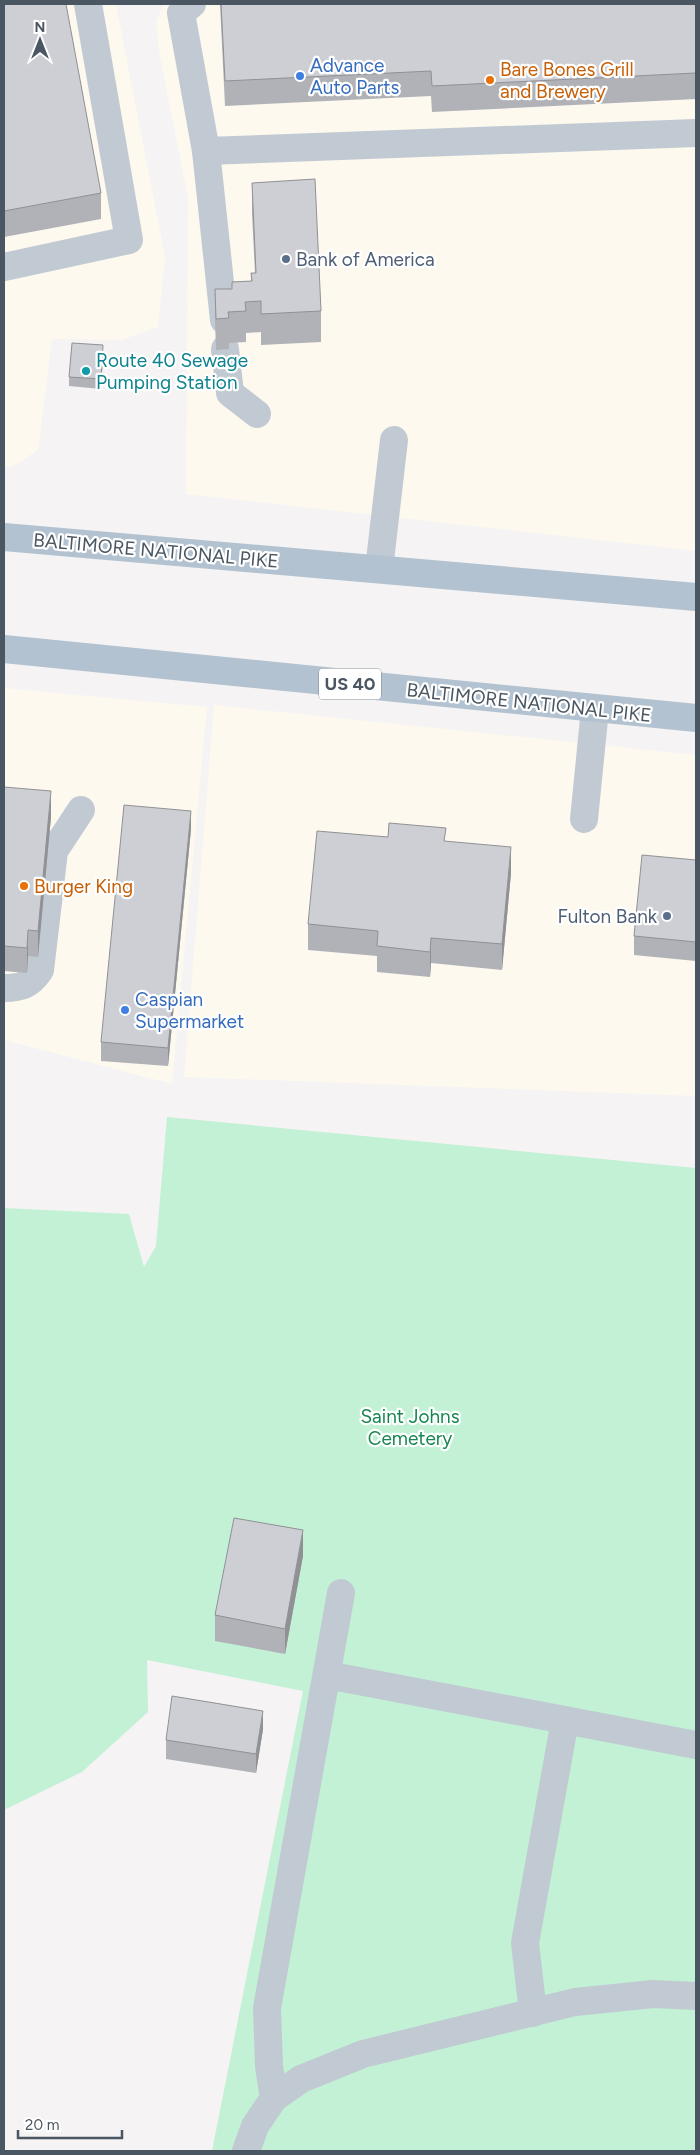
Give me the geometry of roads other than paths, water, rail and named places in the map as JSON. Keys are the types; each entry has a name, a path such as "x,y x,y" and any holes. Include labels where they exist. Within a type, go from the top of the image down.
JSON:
{"main road":[{"name":"BALTIMORE NATIONAL PIKE","path":"4,537 696,597"},
{"name":"BALTIMORE NATIONAL PIKE","path":"4,649 696,718"}],"lane":[{"path":"4,267 129,240 88,4"},
{"path":"192,4 181,13 206,152 224,320"},
{"path":"206,152 696,133"},
{"path":"225,349 230,393 257,414"},
{"path":"379,569 394,440"},
{"path":"584,819 595,709"},
{"path":"4,988 18,988 27,985 40,970 54,851 81,810"},
{"path":"274,2098 269,2066 267,2008 341,1592"},
{"path":"327,1675 696,1745"},
{"path":"533,2013 525,1943 565,1720"},
{"path":"246,2151 255,2126 274,2098 301,2079 363,2054 575,2002 653,1994 696,1996"}],"place":[{"name":"Advance Auto Parts","path":"300,76"},
{"name":"Bare Bones Grill and Brewery","path":"490,80"},
{"name":"Bank of America","path":"286,259"},
{"name":"Route 40 Sewage Pumping Station","path":"86,371"},
{"name":"Burger King","path":"24,886"},
{"name":"Fulton Bank","path":"667,916"},
{"name":"Caspian Supermarket","path":"125,1010"}],"park label":[{"name":"Saint Johns Cemetery","path":"410,1427"}]}
